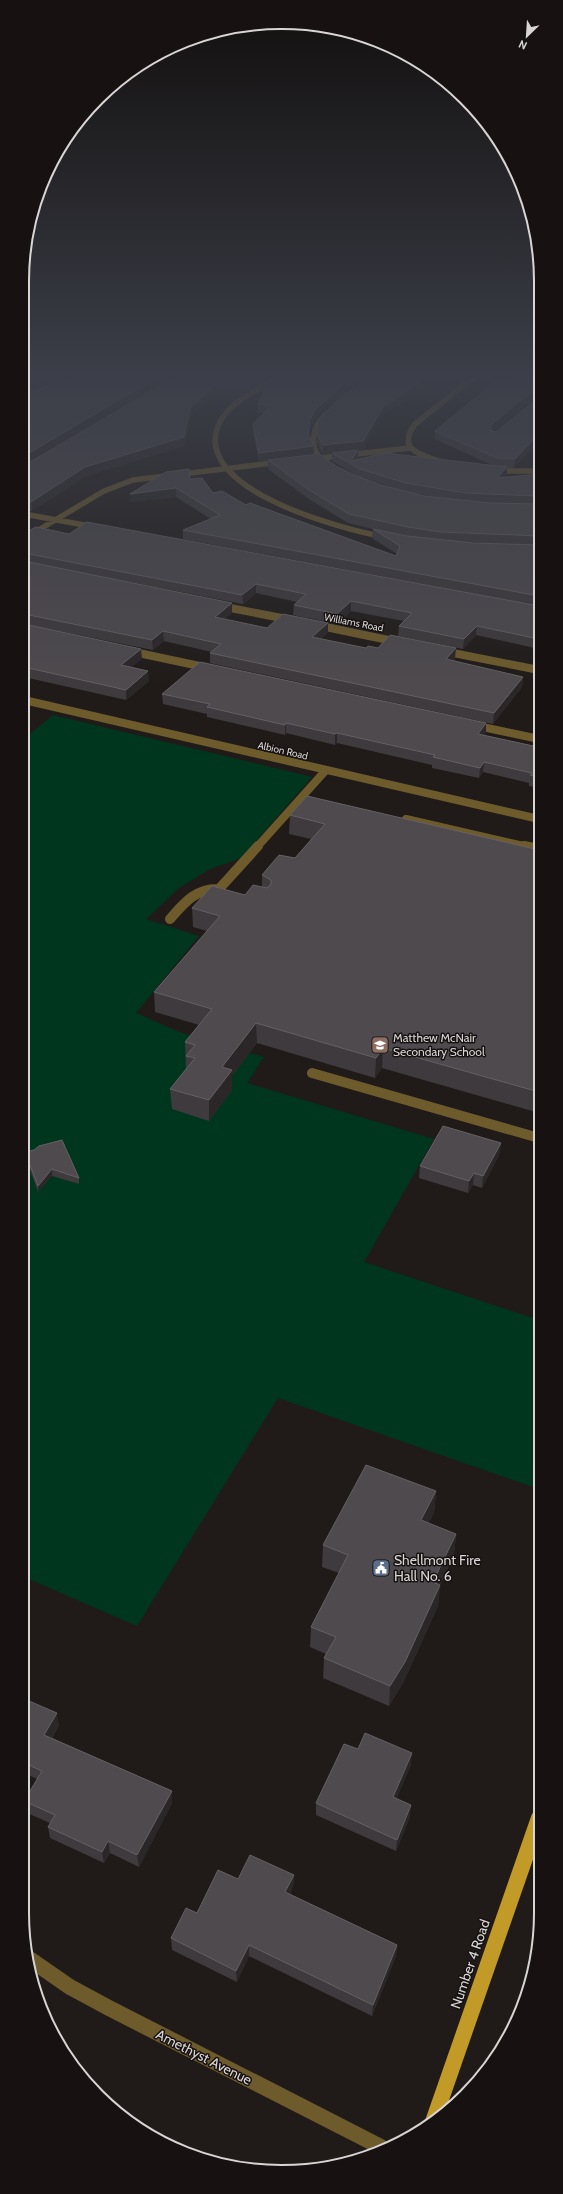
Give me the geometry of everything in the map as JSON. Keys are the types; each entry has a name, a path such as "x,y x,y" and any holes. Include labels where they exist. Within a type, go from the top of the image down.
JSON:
{"main road":[{"name":"Number 4 Road","path":"437,2112 534,1832"}],"street":[{"path":"29,536 54,519 104,490 138,479"},
{"path":"241,479 260,493 314,519 347,529 392,538"},
{"path":"29,515 101,528"},
{"path":"211,604 297,621"},
{"name":"Williams Road","path":"305,623 406,643"},
{"path":"117,648 219,670"},
{"path":"437,649 534,669"},
{"name":"Albion Road","path":"29,702 534,817"},
{"path":"469,724 534,739"},
{"path":"170,919 196,892 203,889 223,890 307,796 326,770"},
{"path":"395,816 534,848"},
{"path":"312,1073 534,1137"},
{"name":"Amethyst Avenue","path":"34,1962 70,1987 109,2008 379,2146"}],"green space":[{"path":"53,715 312,777 241,858 210,869 179,888 146,919 199,936 136,1013 179,1032 264,1057 247,1083 434,1139 364,1262 534,1318 534,1487 278,1398 137,1626 29,1579 29,735"}],"building":[{"path":"29,479 66,479 29,502"},
{"path":"154,479 203,479 213,493 222,491 246,505 250,503 396,556 400,546 373,529 407,536 473,543 534,545 534,595 183,530 220,515 176,488 130,494"},
{"path":"294,479 366,479 381,485 424,496 489,503 534,504 534,536 441,532 408,527 349,514"},
{"path":"394,479 534,479 534,496 465,493 406,483"},
{"path":"87,522 534,605 534,638 477,626 464,639 399,626 412,613 351,601 337,614 294,605 306,594 256,584 242,595 29,554 29,530 36,527 69,534"},
{"path":"29,562 232,603 215,617 267,628 283,614 328,623 312,637 366,648 368,646 378,648 390,635 456,648 446,659 523,677 494,713 210,653 221,644 163,631 152,640 29,615"},
{"path":"29,625 141,649 121,665 148,671 126,690 29,668"},
{"path":"200,662 486,723 478,734 534,746 534,776 530,775 532,773 484,762 480,768 433,757 435,755 337,733 335,734 286,723 285,725 207,707 210,704 162,694"},
{"path":"307,796 534,849 534,1091 383,1048 376,1058 256,1023 222,1067 232,1070 209,1100 170,1089 195,1058 186,1056 195,1045 185,1042 212,1009 154,992 220,916 192,908 212,886 245,895 253,885 267,888 271,884 271,880 262,875 279,855 295,858 325,824 290,815"},
{"path":"443,1126 501,1143 483,1176 474,1173 469,1181 420,1166"},
{"path":"62,1140 79,1178 52,1169 38,1186 29,1162 29,1151 34,1150 39,1146"},
{"path":"366,1465 436,1491 421,1520 456,1534 433,1582 440,1585 405,1662 390,1686 324,1658 336,1637 311,1627 348,1555 323,1545"},
{"path":"29,1701 57,1713 44,1735 172,1791 137,1855 108,1841 102,1852 48,1827 55,1815 29,1803 29,1793 42,1771 29,1765"},
{"path":"365,1733 412,1753 393,1797 411,1805 397,1840 316,1803 344,1744 358,1749"},
{"path":"250,1855 294,1875 285,1892 397,1945 373,2005 249,1945 236,1971 171,1938 186,1908 197,1913 218,1870 238,1879"}],"place":[{"name":"Matthew McNair Secondary School","path":"380,1045"},
{"name":"Shellmont Fire Hall No. 6","path":"381,1568"}]}
